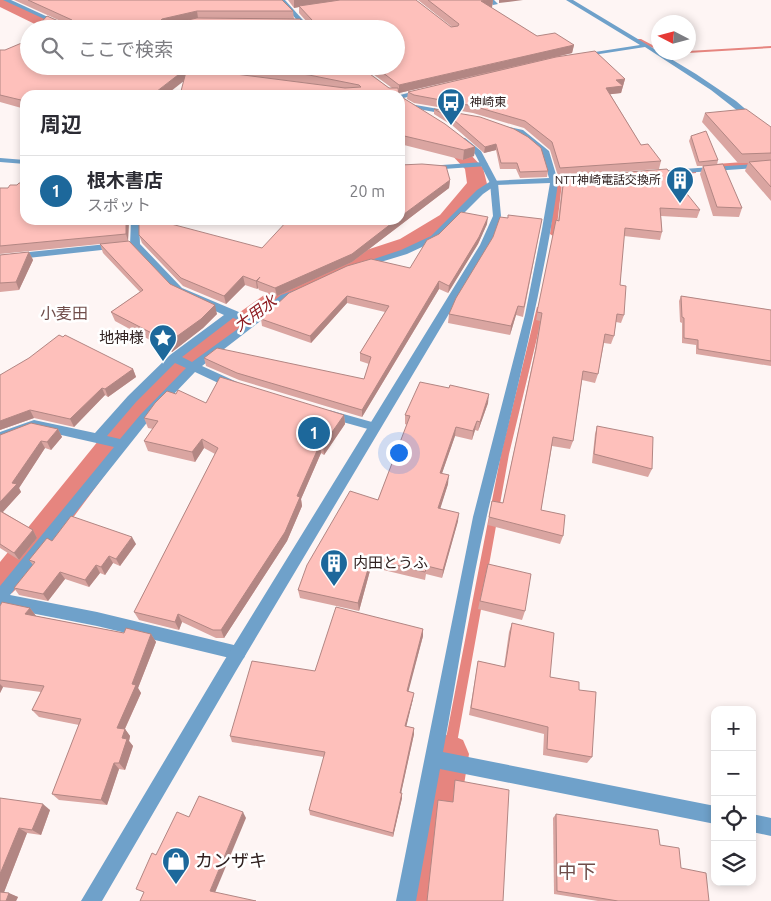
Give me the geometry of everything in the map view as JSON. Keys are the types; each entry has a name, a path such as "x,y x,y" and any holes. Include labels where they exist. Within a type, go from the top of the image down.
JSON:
{"street":[{"path":"6,0 51,20"},
{"path":"282,0 301,20"},
{"path":"569,0 643,46 663,55 732,103 771,135"},
{"path":"293,10 303,9"},
{"path":"572,57 643,46"},
{"path":"405,97 427,90"},
{"path":"90,901 485,245 497,216 494,183 479,165 478,153 445,127 405,101"},
{"path":"413,106 465,116"},
{"path":"406,901 443,760 480,517 536,286 554,181 546,153 520,132 492,123"},
{"path":"0,160 20,162"},
{"path":"405,170 479,165"},
{"path":"644,173 771,165"},
{"path":"353,268 404,252 434,238 480,192 494,183 569,179"},
{"path":"135,225 135,245 178,290 252,321"},
{"path":"0,258 135,245"},
{"path":"102,438 132,399 184,363 252,321 285,297 302,290"},
{"path":"235,315 184,363 145,417 120,444 0,598 238,653"},
{"path":"184,363 243,388"},
{"path":"318,411 375,427"},
{"path":"0,437 34,424 102,438 120,444"},
{"path":"443,760 711,814"},
{"path":"756,824 771,827"}],"building":[{"path":"28,0 282,0 293,11 197,11 161,20 72,20"},
{"path":"340,0 416,0 451,27 458,26 459,24 428,0 487,0 481,1 537,36 555,33 574,45 399,85 386,75 405,75 405,20 312,20 299,6"},
{"path":"47,16 56,20 43,20"},
{"path":"197,18 301,20 188,20"},
{"path":"20,44 20,75 178,75 158,90 20,90 20,100 0,95 0,50 5,50"},
{"path":"595,51 625,79 616,80 623,86 606,88 641,145 648,144 661,161 560,168 552,142 525,121 473,106 414,95 408,92 556,57"},
{"path":"185,75 243,75 345,88 361,87 309,75 371,75 389,88 398,88 398,90 181,90"},
{"path":"405,99 445,124 475,147 464,150 405,136"},
{"path":"434,109 480,117 514,129 528,137 541,148 548,171 520,172 517,163 501,163 496,144 485,147 454,120"},
{"path":"746,109 771,127 771,153 742,154 705,113"},
{"path":"706,131 718,160 699,162 691,136"},
{"path":"771,160 771,187 749,162"},
{"path":"723,164 742,208 717,207 703,166"},
{"path":"405,165 446,166 450,180 405,213"},
{"path":"667,169 700,210 660,208 662,232 625,228 620,285 626,286 624,315 617,314 614,336 605,334 598,374 583,371 573,441 553,437 541,510 565,515 563,536 489,517 492,501 503,503 536,349 542,313 537,312 556,220 559,221 564,177"},
{"path":"20,183 20,225 126,225 126,234 0,246 0,188"},
{"path":"461,212 488,217 479,237 449,286 439,281 362,410 237,373 204,358 217,348 364,379 371,357 360,353 389,306 347,296 310,336 261,319 289,293 347,266 371,259 410,268 427,240 439,234"},
{"path":"508,215 542,219 524,307 518,306 511,326 449,314 456,298 493,237 500,217 508,218"},
{"path":"139,225 175,225 262,248 283,225 390,225 352,254 275,288 257,281 260,277 256,281 243,276 224,296 181,278 139,235"},
{"path":"129,241 170,284 215,305 201,319 169,342 111,312 143,290 100,244"},
{"path":"29,252 16,282 0,283 0,255"},
{"path":"681,296 771,310 771,361 698,349 698,340 684,338"},
{"path":"59,335 63,337 65,335 133,369 105,389 102,388 70,419 30,410 0,421 0,375 29,358"},
{"path":"220,377 344,415 323,445 320,444 297,496 300,497 285,532 221,630 213,630 178,614 175,622 134,612 218,448 202,439 192,452 144,441 158,421 144,418 167,391 176,394 178,390 206,403"},
{"path":"420,382 449,388 450,385 489,394 480,422 477,421 473,431 456,427 440,473 449,475 438,508 459,513 443,570 427,566 425,572 371,559 358,603 298,590 307,565 350,491 378,500 410,416 405,415"},
{"path":"31,423 58,429 47,442 41,441 12,483 17,484 0,502 0,435"},
{"path":"597,426 653,437 652,469 594,454"},
{"path":"0,511 33,530 14,553 0,544"},
{"path":"71,516 132,537 116,559 109,556 101,567 96,565 85,580 60,572 43,594 14,588 35,562 29,560 47,538 52,541"},
{"path":"488,564 531,574 525,611 480,601"},
{"path":"2,602 30,608 25,614 124,633 126,628 151,634 132,684 136,685 117,728 125,729 122,738 127,739 119,763 114,763 101,800 52,794 81,719 32,710 44,686 0,680 0,606"},
{"path":"336,607 423,629 407,691 414,693 405,726 414,728 393,833 309,810 325,752 230,736 252,661 315,671"},
{"path":"512,623 554,633 550,677 579,682 579,690 596,692 592,757 547,749 548,727 471,708 478,661 505,667"},
{"path":"455,780 509,790 503,901 427,901 438,800 453,802"},
{"path":"199,796 243,812 210,891 256,901 140,901 144,892 136,889 152,853 156,855 177,812 189,817"},
{"path":"0,798 43,804 32,830 19,828 0,874"},
{"path":"556,814 658,830 660,845 679,848 681,868 706,873 709,901 618,901 557,891"},
{"path":"0,892 9,893 6,901 0,901"}],"waterway":[{"name":"大用水","path":"0,2 37,20"},
{"path":"639,40 651,46"},
{"path":"696,52 771,47"},
{"name":"大用水","path":"0,583 17,567 126,426 177,369 292,286 338,267 408,244 447,219 477,184 474,168 452,145 405,112"},
{"path":"716,166 771,162"},
{"path":"660,175 694,172"},
{"path":"553,234 559,183"},
{"path":"449,754 505,454 540,309"},
{"path":"423,901 449,754"}],"place":[{"name":"神崎東","path":"451,126"},
{"name":"NTT神崎電話交換所","path":"680,204"},
{"name":"地神様","path":"163,362"},
{"name":"根木書店","path":"314,433"},
{"name":"内田とうふ","path":"334,587"},
{"name":"カンザキ","path":"176,885"}],"district":[{"name":"小麦田","path":"64,313"},
{"name":"中下","path":"577,871"}]}
